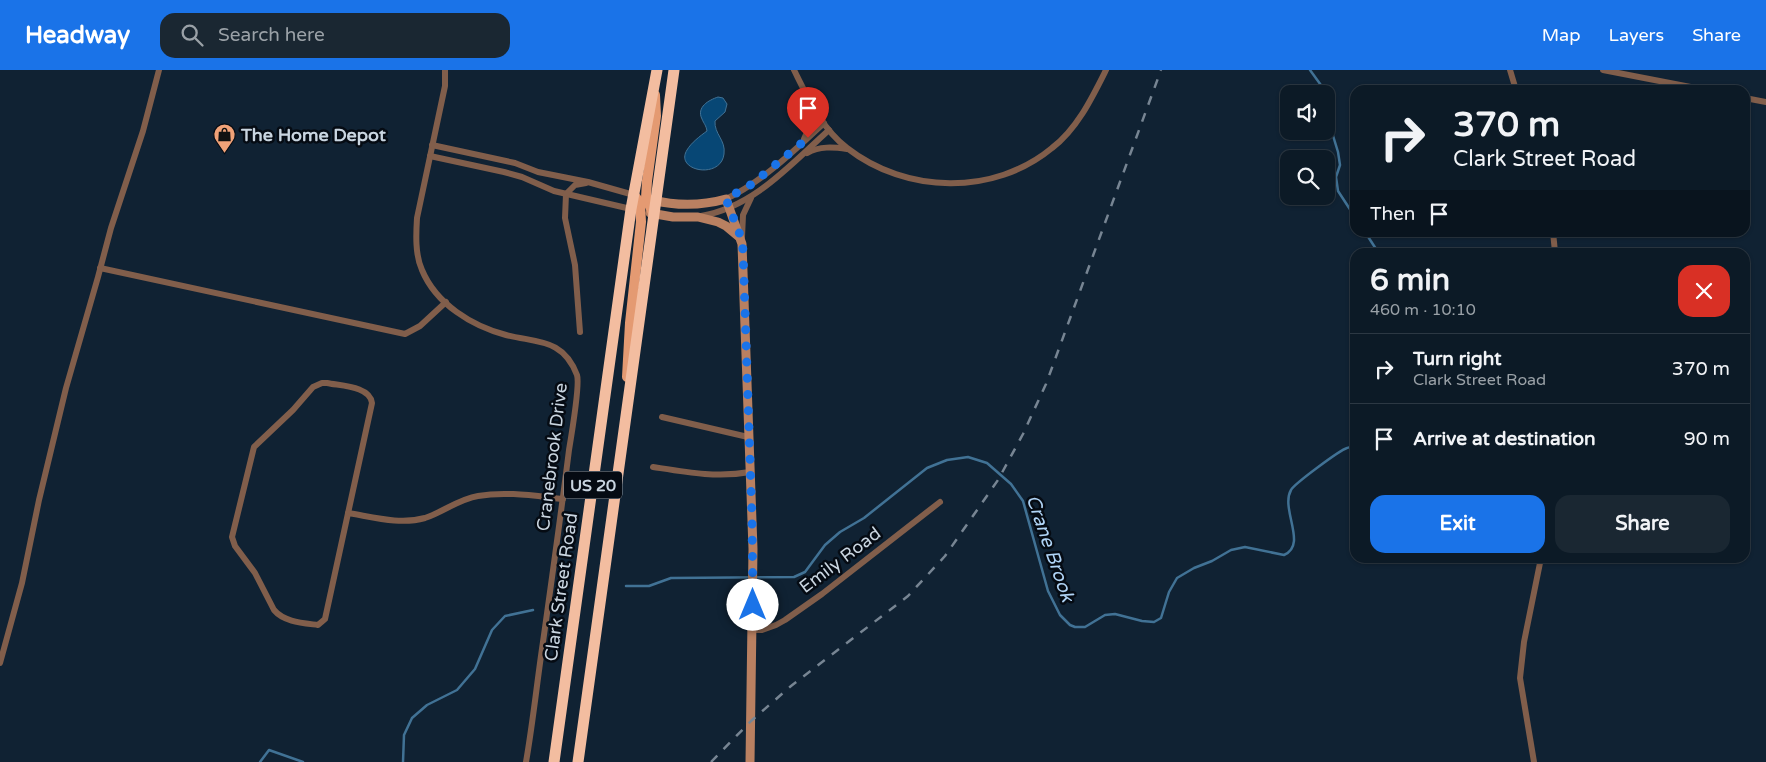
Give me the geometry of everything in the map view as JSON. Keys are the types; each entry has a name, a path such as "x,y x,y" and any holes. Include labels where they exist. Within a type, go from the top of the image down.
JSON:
{"highway":[{"name":"Clark Street Road","path":"554,762 636,210 634,195 657,70"},
{"name":"US 20","path":"578,762 654,213 651,200 674,70"}],"main road":[{"path":"651,200 647,181 656,116 654,84"},
{"path":"627,413 628,350 636,210"}],"street":[{"path":"0,662 22,583 39,500 66,388 111,228 143,131 159,70"},
{"name":"Cranebrook Drive","path":"445,70 444,93 417,218 416,233 421,270 437,296 473,322 507,335 551,345 568,359 578,377 526,762"},
{"path":"794,70 813,107 829,130 847,149 879,167 905,178 946,184 966,184 1009,173 1053,148 1079,118 1106,70"},
{"path":"1510,70 1514,85"},
{"path":"1603,70 1622,72 1683,85"},
{"path":"1750,99 1766,102"},
{"path":"802,143 812,121 813,107"},
{"path":"432,145 515,162 538,172 588,182 651,200 692,205 726,199 752,184 824,123"},
{"path":"430,156 513,174 566,194 636,210 673,217 698,217 716,214 751,198 829,130"},
{"path":"799,157 821,148 847,149"},
{"path":"580,332 575,265 565,218 566,194 575,185 588,182"},
{"path":"750,762 753,630 752,538 742,240 743,215 751,198"},
{"path":"726,199 742,240"},
{"path":"698,217 726,226 742,240"},
{"path":"100,268 405,334 420,326 446,302"},
{"path":"322,383 366,392 372,398 348,513 324,621 318,625 308,624 278,615 255,573 235,546 232,537 254,447 293,410 313,387 322,383"},
{"path":"662,417 748,436"},
{"path":"653,467 711,475 731,475 750,472"},
{"path":"348,513 392,520 417,520 432,516 466,499 478,496 506,494 563,499"},
{"name":"Emily Road","path":"753,630 762,630 785,620 822,594 940,502"},
{"path":"1534,762 1520,678 1524,642 1540,563"}],"water":[{"path":"718,97 723,98 727,104 725,112 715,121 724,154 721,162 715,167 708,170 700,170 687,163 685,157 691,145 707,131 701,115 702,108 707,102"}],"waterway":[{"name":"Crane Brook","path":"1310,70 1331,99 1333,111 1331,129 1340,165 1336,177 1338,191 1350,209"},
{"name":"Crane Brook","path":"1368,237 1375,248"},
{"name":"Crane Brook","path":"626,586 649,586 671,578 794,577 805,572 825,545 840,532 864,518 927,468 947,460 968,457 987,463 1011,484 1023,501 1048,591 1060,615 1070,625 1085,627 1105,615 1115,614 1154,622 1161,618 1169,592 1177,578 1194,568 1212,561 1231,550 1245,547 1284,555 1291,550 1294,543 1289,507 1291,490 1308,475 1350,448"},
{"path":"403,762 404,735 412,718 427,705 457,690 475,669 492,630 505,616 533,610"},
{"path":"260,762 269,750 303,762"}],"railway":[{"path":"711,762 751,721 791,686 908,596 945,556 998,480 1023,434 1046,384 1161,70"}],"place":[{"name":"The Home Depot","path":"225,154"}],"route":[{"path":"753,605 753,549 743,251 742,240 726,199 744,190 808,138"}]}
